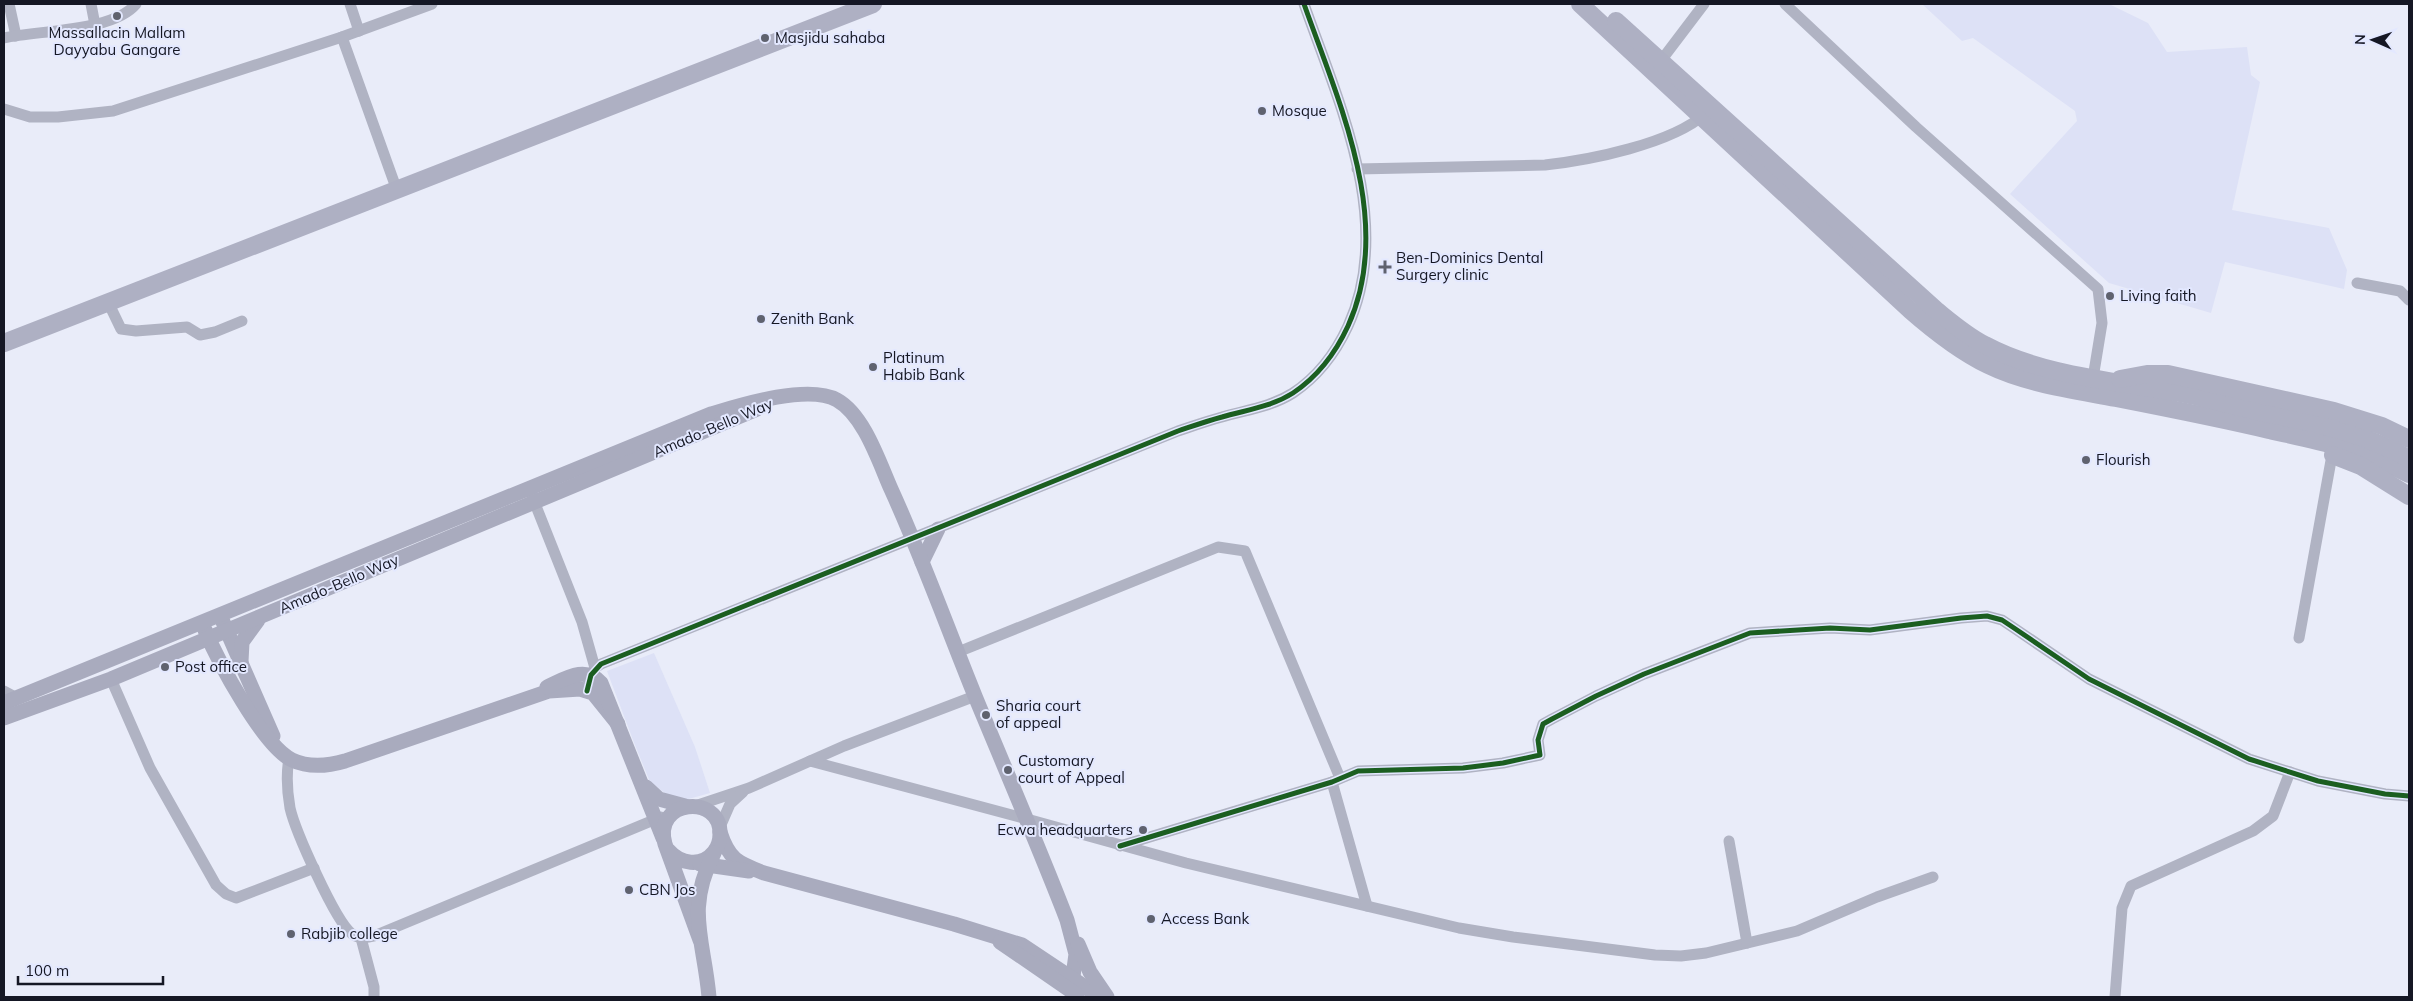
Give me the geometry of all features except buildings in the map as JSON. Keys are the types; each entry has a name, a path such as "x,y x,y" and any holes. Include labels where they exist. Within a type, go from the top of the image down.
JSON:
{"highway":[{"path":"4,332 394,182 844,4"},
{"path":"4,343 234,252 399,191 874,4"},
{"path":"1580,4 1936,310 1970,337 1987,347 2030,362 2179,401 2372,456 2409,474"},
{"path":"1598,4 1660,62 1706,113 1910,310 1971,356 2013,375 2072,390 2140,402 2179,401 2332,427 2380,445 2409,460"},
{"path":"2101,380 2168,374 2334,411 2382,426 2409,439"},
{"path":"2140,402 2155,412 2183,422 2332,455 2361,466 2409,496"}],"main road":[{"path":"784,397 818,394 837,400 854,416 871,444 914,539 975,696 1027,818 1067,920 1090,972 1107,997"},
{"name":"Amado-Bello Way","path":"8,697 202,623 711,414 737,406 784,397"},
{"name":"Amado-Bello Way","path":"4,718 111,679 784,397"},
{"path":"922,562 938,529"},
{"path":"221,614 226,631 285,755"},
{"path":"241,663 242,642 251,627 263,616"},
{"path":"202,623 208,638 254,720 285,755 311,765 334,764 528,696 571,676 593,672 606,690 666,844 700,940"},
{"path":"164,657 183,652 202,653 218,661 226,670"},
{"path":"528,696 564,689 587,690 598,698 618,724"},
{"path":"642,782 659,799 685,807 705,808 712,814 720,830 725,847 734,859 764,873"},
{"path":"685,807 665,824 666,844 679,860 705,860 764,873 954,924 1022,945 1074,989 1100,997"},
{"path":"709,997 700,940 698,900 705,860 719,844 720,830"},
{"path":"1067,920 1076,954 1074,989"}],"street":[{"path":"10,4 16,36"},
{"path":"91,4 95,25"},
{"path":"4,38 95,25 130,11 136,4"},
{"path":"350,4 359,31"},
{"path":"4,109 30,117 58,118 113,111 342,37 432,4"},
{"path":"587,690 593,672 601,664 1178,431 1276,402 1305,384 1335,350 1350,321 1365,274 1367,236 1362,192 1341,110 1304,4"},
{"path":"1660,62 1704,4"},
{"path":"1786,4 1916,127 2098,289 2102,323 2101,380"},
{"path":"342,37 394,182"},
{"path":"1357,169 1545,165 1572,162 1641,144 1684,128 1706,113"},
{"path":"2357,283 2400,291 2409,300"},
{"path":"108,302 121,328 136,331 188,326 200,335 208,334 242,321"},
{"path":"2299,638 2332,455"},
{"path":"529,488 582,622 593,672"},
{"path":"958,652 1218,547 1245,551 1336,780 1367,906"},
{"path":"1120,846 1336,780 1358,771 1463,768 1504,763 1540,755 1538,740 1543,724 1596,696 1644,674 1750,634 1830,628 1870,630 1987,616 2002,620 2088,679 2249,759 2328,783 2385,794 2409,796"},
{"path":"111,679 150,768 216,885 226,894 236,898 314,868"},
{"path":"285,755 290,809 296,828 314,868 342,921 353,935 361,938 374,936 656,818 685,807 749,788 844,746 975,696"},
{"path":"810,761 1027,818 1186,864 1459,928 1504,936 1655,955 1681,956 1706,953 1796,931 1877,897 1933,877"},
{"path":"2115,997 2122,908 2131,886 2252,830 2273,816 2290,772"},
{"path":"720,830 730,804 749,788"},
{"path":"1729,841 1747,943"},
{"path":"361,938 374,986 374,997"}],"shaded area":[{"path":"1922,4 2109,4 2148,23 2167,52 2247,47 2251,75 2260,82 2232,210 2329,228 2347,270 2344,289 2225,262 2211,313 2109,283 2010,194 2077,121 2075,111 1973,38 1962,41"},
{"path":"654,653 695,747 710,793 685,800 669,796 650,782 633,740 607,671"}],"cycle path":[{"path":"587,691 591,675 601,664 1178,431 1276,402 1302,387 1318,372 1338,345 1348,326 1361,287 1366,246 1364,205 1357,164 1346,122 1304,4"},
{"path":"1120,846 1332,782 1358,771 1463,768 1503,763 1540,755 1538,740 1543,724 1596,696 1644,674 1750,633 1830,628 1870,630 1987,616 2002,620 2089,679 2249,759 2318,781 2385,794 2409,796"}],"place":[{"name":"Massallacin Mallam Dayyabu Gangare","path":"117,16"},
{"name":"Masjidu sahaba","path":"765,38"},
{"name":"Mosque","path":"1262,111"},
{"name":"Ben-Dominics Dental Surgery clinic","path":"1385,267"},
{"name":"Living faith","path":"2110,296"},
{"name":"Zenith Bank","path":"761,319"},
{"name":"Platinum Habib Bank","path":"873,367"},
{"name":"Flourish","path":"2086,460"},
{"name":"Post office","path":"165,667"},
{"name":"Sharia court of appeal","path":"986,715"},
{"name":"Customary court of Appeal","path":"1008,770"},
{"name":"Ecwa headquarters","path":"1143,830"},
{"name":"CBN Jos","path":"629,890"},
{"name":"Access Bank","path":"1151,919"},
{"name":"Rabjib college","path":"291,934"}]}
